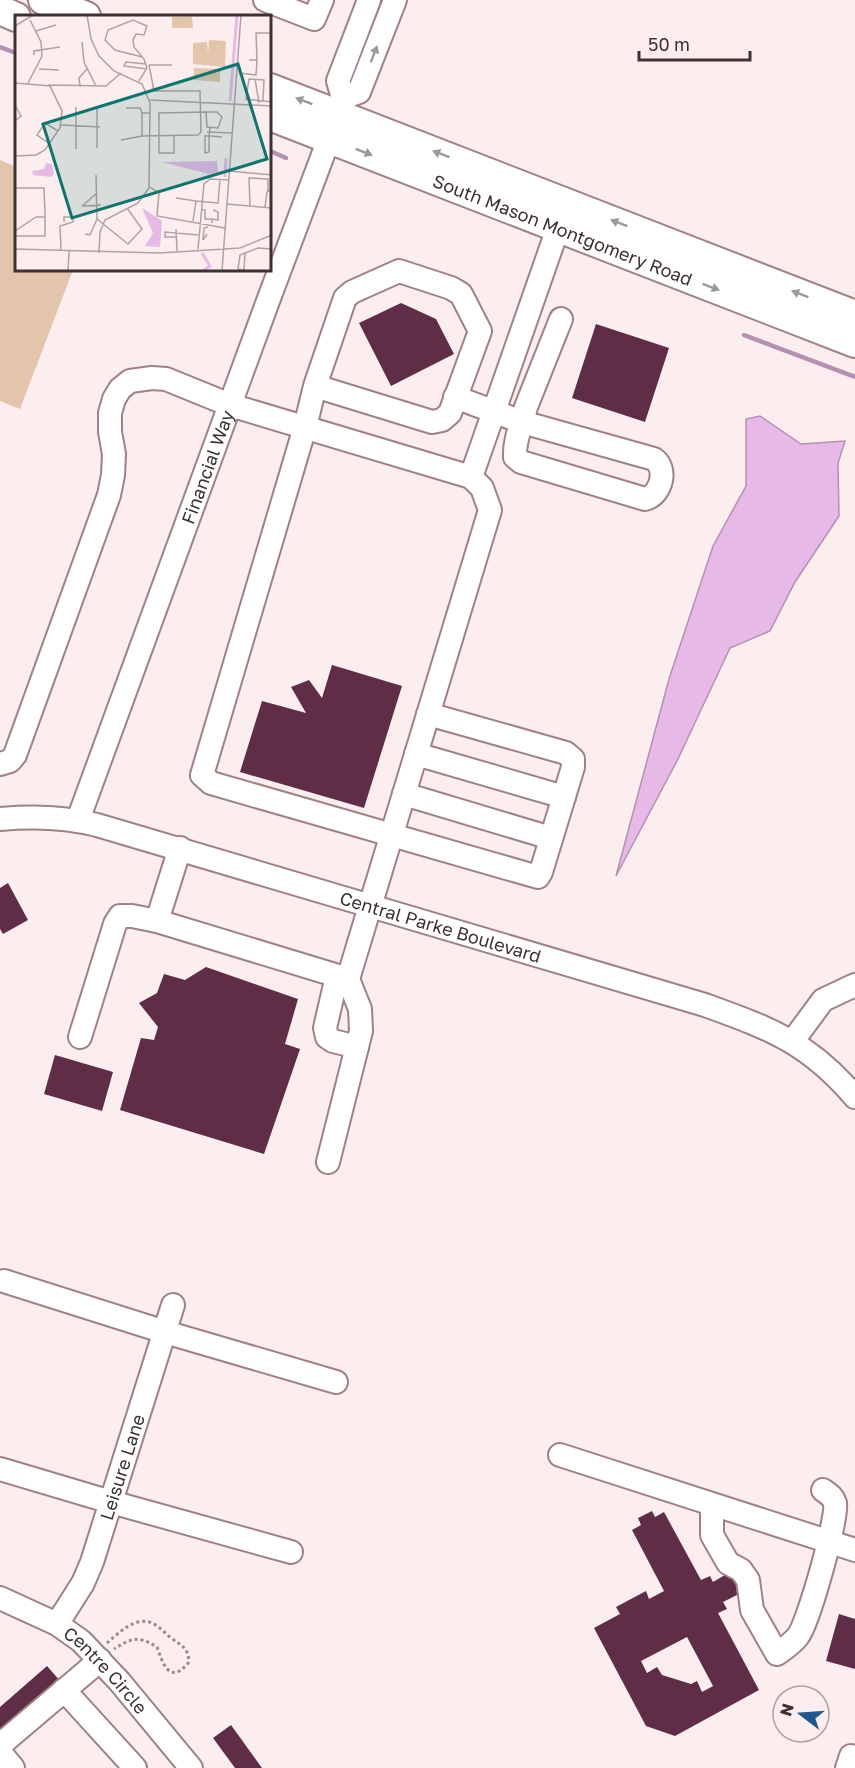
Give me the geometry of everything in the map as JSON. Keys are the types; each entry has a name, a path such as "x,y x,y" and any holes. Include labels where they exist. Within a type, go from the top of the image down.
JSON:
{"main road":[{"path":"43,0 82,10"},
{"path":"0,10 15,17"},
{"name":"South Mason Montgomery Road","path":"272,89 337,117 855,315"},
{"name":"South Mason Montgomery Road","path":"272,116 337,117 558,228 855,343"}],"street":[{"path":"265,0 314,19 322,0"},
{"path":"337,117 338,81 369,0"},
{"path":"337,117 359,92 395,0"},
{"name":"Financial Way","path":"78,820 337,117"},
{"path":"471,477 558,228"},
{"path":"315,387 432,422 442,420 450,413 480,331 461,294 451,288 399,272 352,292 345,298 315,387 202,775 211,783 538,877 564,797 573,759 566,753 428,714"},
{"path":"456,397 522,422 654,459 660,463 662,471 657,492 653,497 645,499 521,462 515,457 522,422 561,319"},
{"path":"0,764 10,761 15,755 109,495 114,454 110,432 110,413 120,389 130,381 140,378 166,379 230,405 471,477 482,488 490,510 370,905 325,1028 327,1037 333,1041 357,1047"},
{"path":"416,754 564,797"},
{"path":"404,794 551,838"},
{"name":"Central Parke Boulevard","path":"0,819 27,816 78,820 180,848 705,1005 757,1024 799,1046 838,1078 855,1097"},
{"path":"158,921 180,848"},
{"path":"80,1037 115,924 120,916 158,921 343,978 360,1009 361,1031 328,1162"},
{"path":"799,1046 834,1008 848,988"},
{"path":"4,1281 165,1332 336,1382"},
{"name":"Leisure Lane","path":"57,1624 83,1583 92,1562 173,1305"},
{"path":"560,1455 855,1550"},
{"path":"0,1468 111,1502 291,1552"},
{"path":"712,1504 712,1535 728,1563 741,1570 748,1580 752,1610 777,1654 798,1637 805,1624 835,1516 832,1496 823,1490"},
{"name":"Centre Circle","path":"0,1598 57,1624 101,1652 182,1765"},
{"path":"0,1745 64,1690 101,1652"},
{"path":"64,1690 135,1768"},
{"path":"0,1752 13,1768"},
{"path":"847,1768 851,1756 855,1757"}],"path":[{"path":"138,1622 152,1623 184,1645 189,1662 176,1672 168,1670 162,1665 157,1647 137,1639 128,1640 115,1649 101,1652 125,1628 138,1622"}],"shaded area":[{"path":"0,160 15,167 15,272 72,272 20,409 0,401"},
{"path":"760,416 801,444 845,441 838,463 839,516 795,582 770,631 730,648 678,759 616,876 669,679 713,546 746,486 746,419"}],"building":[{"path":"401,303 436,319 454,354 391,386 359,323"},
{"path":"596,324 669,348 645,422 572,398"},
{"path":"332,665 402,686 364,808 240,772 262,701 306,713 291,687 309,680 322,698"},
{"path":"8,883 28,920 3,934 0,929 0,888"},
{"path":"206,967 298,999 285,1044 300,1049 264,1154 120,1110 141,1038 154,1040 158,1027 139,1003 157,993 164,974 185,980"},
{"path":"55,1055 113,1072 102,1111 44,1094"},
{"path":"652,1511 655,1517 664,1512 701,1580 710,1576 713,1582 730,1572 741,1593 723,1602 727,1609 718,1613 759,1690 675,1736 646,1726 594,1628 620,1614 616,1607 646,1591 649,1599 664,1591 632,1530 641,1525 638,1518","holes":["687,1637 713,1686 702,1692 697,1681 691,1684 662,1675 657,1667 647,1673 641,1661"]},
{"path":"839,1614 855,1619 855,1669 826,1661"},
{"path":"47,1666 61,1682 0,1735 0,1707"},
{"path":"231,1725 262,1768 235,1768 213,1738"}],"waterway":[{"path":"0,47 15,53"},
{"path":"272,152 286,158"},
{"path":"744,335 855,377"}]}
